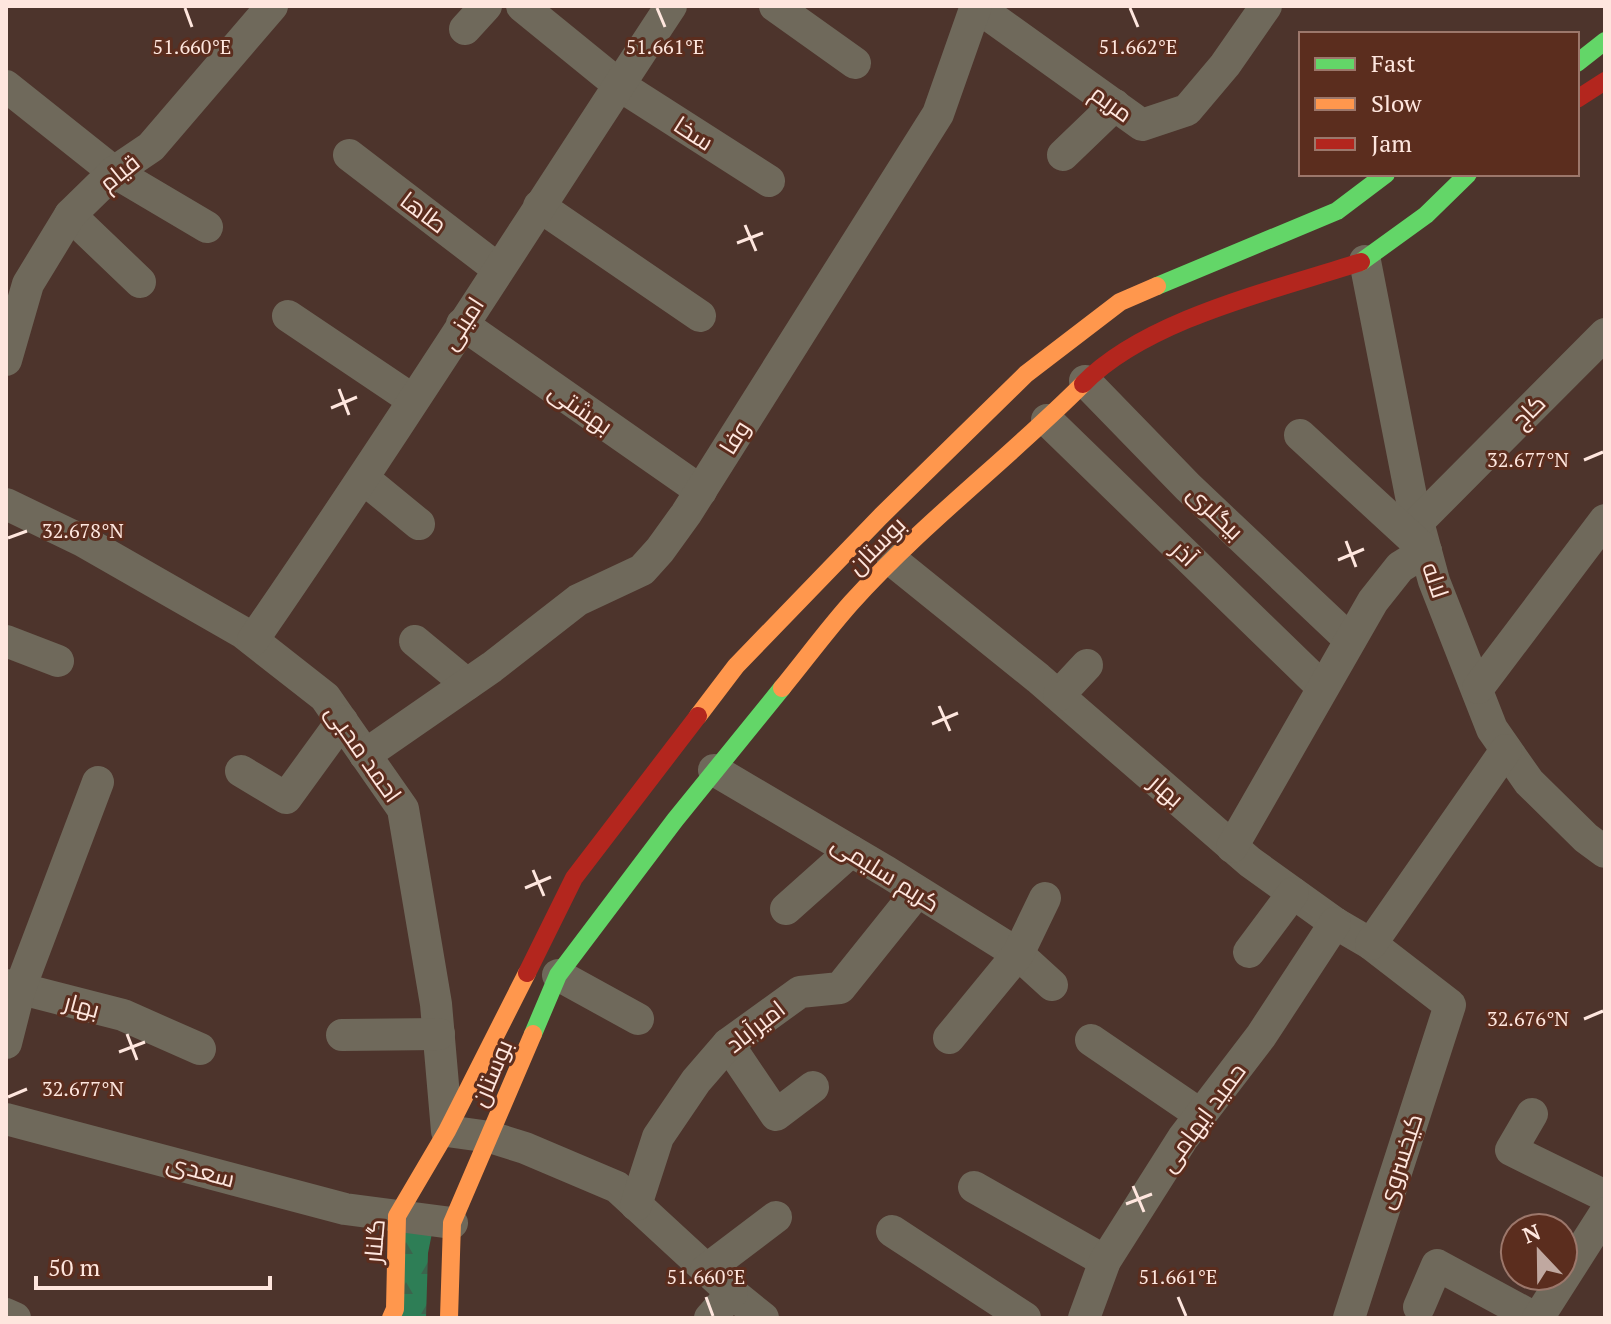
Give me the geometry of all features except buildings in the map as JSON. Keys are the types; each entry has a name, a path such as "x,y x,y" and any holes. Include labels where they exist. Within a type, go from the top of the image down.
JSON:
{"street":[{"name":"قیام","path":"6,360 28,284 70,215 114,172 151,147 272,6"},
{"name":"سخا","path":"522,6 619,85 769,181"},
{"name":"امینی","path":"253,640 364,479 671,6"},
{"path":"775,6 855,63"},
{"name":"مریم","path":"976,6 1142,125 1187,110 1225,65 1266,6"},
{"name":"وفا","path":"365,755 467,684 578,600 642,570 660,550 701,491 938,114 976,6"},
{"path":"1579,61 1605,41"},
{"path":"1579,98 1605,81"},
{"path":"6,86 114,172 207,227"},
{"path":"1063,155 1115,105"},
{"name":"طاها","path":"349,155 498,269"},
{"name":"بوستان","path":"447,1131 574,878 736,666 881,516 1026,374 1120,302 1337,211 1383,176"},
{"name":"بوستان","path":"490,1137 558,975 714,770 852,602 893,561 1047,420 1099,367 1182,320 1365,261 1426,215 1466,176"},
{"path":"539,206 700,316"},
{"path":"70,215 140,282"},
{"name":"لاله","path":"1365,261 1434,581 1492,729 1529,782 1586,838 1605,852"},
{"path":"288,316 413,400"},
{"name":"بهشتی","path":"462,324 701,491"},
{"name":"کاج","path":"1232,847 1373,601 1422,536 1605,334"},
{"name":"بیگلری","path":"1085,381 1188,487 1350,640"},
{"name":"آذر","path":"1047,420 1322,687"},
{"path":"1300,435 1422,536"},
{"path":"364,479 419,524"},
{"name":"احمد محبی","path":"6,504 83,541 253,640 325,697 342,721 403,809 436,1004 447,1131"},
{"path":"1478,688 1605,520"},
{"name":"بهار","path":"893,561 1059,695 1232,847 1335,923 1371,944 1450,1005"},
{"path":"6,641 58,661"},
{"path":"415,641 467,684"},
{"path":"1059,695 1087,665"},
{"path":"241,771 286,798 342,721"},
{"path":"1371,944 1506,750"},
{"name":"کریم سلیمی","path":"714,770 1018,954 1052,985"},
{"path":"6,1043 13,986 98,782"},
{"path":"786,909 851,851"},
{"name":"امیرآباد","path":"636,1205 658,1137 696,1081 728,1044 800,992 840,988 917,892"},
{"path":"1249,952 1293,893"},
{"path":"949,1038 1018,954 1045,898"},
{"name":"حمید ایهامی","path":"1084,1318 1105,1261 1201,1115 1261,1036 1335,923"},
{"path":"558,975 638,1019"},
{"name":"بهار","path":"13,986 123,1015 200,1049"},
{"name":"کیخسروی","path":"1349,1318 1450,1005"},
{"path":"342,1035 439,1034"},
{"path":"1091,1040 1201,1115"},
{"path":"728,1044 776,1115 813,1087"},
{"path":"1532,1114 1511,1150 1605,1196"},
{"name":"سعدی","path":"6,1119 345,1209 452,1223"},
{"path":"447,1131 490,1137 525,1148 617,1187 763,1318"},
{"name":"گلنار","path":"391,1318 395,1309 397,1216 447,1131"},
{"path":"449,1318 452,1223 490,1137"},
{"path":"974,1187 1105,1261"},
{"path":"1419,1307 1437,1265 1537,1318 1605,1213"},
{"path":"706,1270 776,1217"},
{"path":"892,1231 1025,1318"},
{"path":"710,1318 732,1293"},
{"path":"6,1314 15,1318"}],"green space":[{"path":"403,1231 432,1233 428,1253 426,1318 399,1318"}],"traffic: fast":[{"path":"1579,61 1605,41"},
{"path":"1157,286 1337,211 1383,176"},
{"path":"1361,262 1426,215 1466,176"},
{"path":"533,1034 558,975 675,820 782,688"}],"traffic: slow":[{"path":"698,716 736,666 881,516 1026,374 1120,302 1157,286"},
{"path":"782,688 842,613 878,574 1083,384"},
{"path":"391,1318 395,1309 397,1216 447,1131 527,973"},
{"path":"449,1318 452,1223 533,1034"}],"traffic: jam":[{"path":"1579,98 1605,81"},
{"path":"1083,384 1110,361 1176,324 1213,309 1361,262"},
{"path":"527,973 574,878 698,716"}]}
